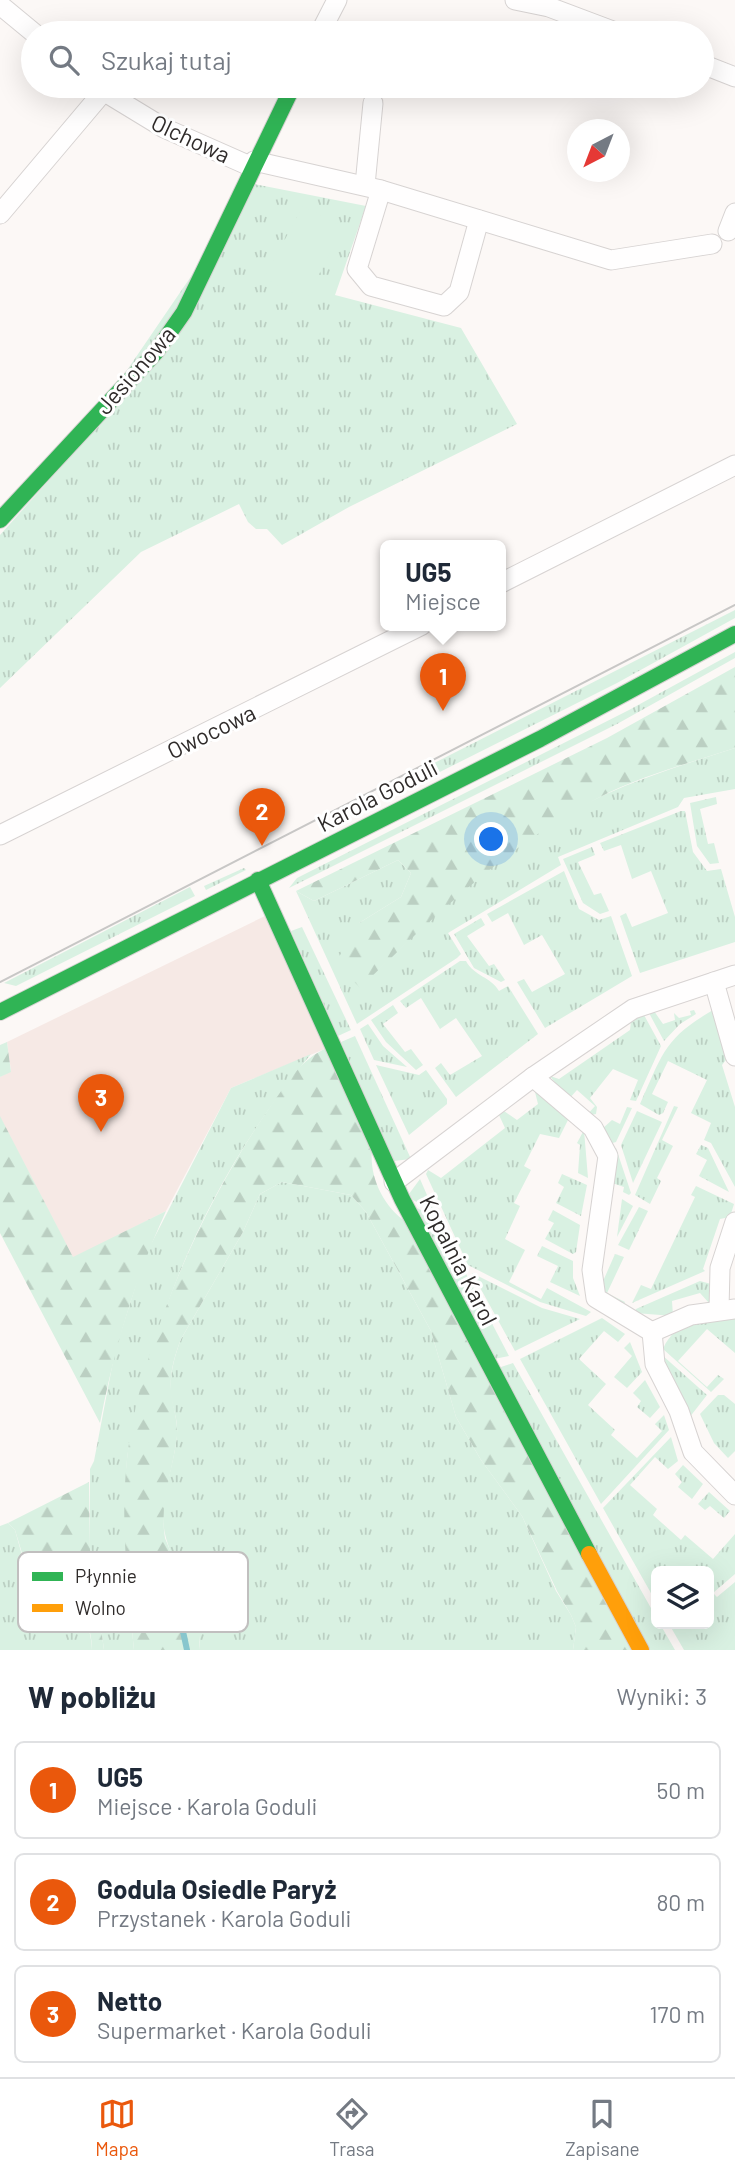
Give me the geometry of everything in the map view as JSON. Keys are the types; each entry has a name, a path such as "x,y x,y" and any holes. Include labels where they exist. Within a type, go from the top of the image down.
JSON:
{"street":[{"path":"326,21 337,0"},
{"path":"515,0 549,7 586,21"},
{"path":"0,5 21,22"},
{"path":"714,69 735,77"},
{"path":"0,214 92,98"},
{"name":"Olchowa","path":"114,98 164,128 253,164"},
{"name":"Jesionowa","path":"0,520 156,352 184,312 287,98"},
{"path":"373,103 373,188 357,269 371,286 444,306 459,292 480,220"},
{"path":"253,164 373,188 611,260 712,244"},
{"path":"506,580 735,465"},
{"name":"Owocowa","path":"0,835 410,631"},
{"name":"Karola Goduli","path":"2,1007 540,739 735,634"},
{"name":"Kopalnia Karol","path":"258,880 323,1018 394,1182 488,1367 641,1650"},
{"path":"394,1182 533,1077 633,1009 735,975"},
{"path":"714,982 735,1056"},
{"path":"533,1077 593,1129 608,1156 592,1270 596,1298 652,1332"},
{"path":"652,1332 691,1315 727,1310 720,1268 735,1222"},
{"path":"652,1332 656,1364 679,1411 693,1452 735,1495"}],"shaded area":[{"path":"265,916 327,1048 231,1088 166,1211 73,1258 0,1117 0,1077 11,1071 7,1042"}],"green space":[{"path":"254,184 366,206 335,295 461,328 517,424 349,507 282,545 267,529 256,529 248,522 239,504 141,552 0,688 0,535 61,467"},
{"path":"303,206 343,227 306,300 264,278"},
{"path":"735,610 735,618 617,683 398,793 393,784"},
{"path":"735,652 735,658 617,724 289,888 297,878 629,710"},
{"path":"735,667 735,748 633,782 566,816 503,859 473,884 360,988 336,962 359,923 401,897 411,873 398,860 314,901 296,891 607,738"},
{"path":"735,748 735,789 684,798 678,807 558,857 561,865 448,933 461,954 457,958 357,1024 296,891 314,901 398,860 411,873 401,897 359,923 360,987 444,907 537,833 570,812 620,788"},
{"path":"716,797 717,804 700,809 708,844 714,843 719,863 710,864 697,846 690,803"},
{"path":"685,811 693,852 707,871 721,869 735,917 735,942 640,973 620,916 626,913 632,927 668,913 651,871 632,879 621,845 604,851 600,843"},
{"path":"592,847 595,855 578,862 594,895 601,893 609,911 600,914 583,903 563,859"},
{"path":"244,868 246,870 206,890 204,886"},
{"path":"564,871 579,909 599,920 611,916 632,976 545,1028 517,982 524,979 532,992 565,974 542,935 524,945 508,913 492,922 487,914"},
{"path":"190,887 195,896 16,986 4,983"},
{"path":"481,918 485,925 467,936 489,966 494,964 505,980 501,982 474,968 454,934"},
{"path":"302,927 351,1030 338,1036 291,931"},
{"path":"460,961 466,961 499,991 508,986 538,1034 456,1097 435,1068 441,1063 450,1075 482,1056 456,1018 440,1029 421,998 406,1008 400,1001"},
{"path":"393,1005 398,1013 383,1024 405,1052 411,1049 423,1065 416,1070 386,1042 371,1020"},
{"path":"715,1009 729,1056 722,1065 735,1107 735,1187 711,1143 704,1140 711,1123 691,1113 707,1080 668,1061 652,1094 668,1102 663,1113 659,1115 640,1104 667,1048 685,1029"},
{"path":"694,1010 696,1014 680,1024 664,1041 649,1013 654,1011 663,1024 675,1020 674,1013 679,1018 691,1015 690,1011"},
{"path":"644,1015 661,1046 636,1101 630,1100 638,1080 613,1069 590,1098 597,1107 596,1114 586,1116 595,1106 577,1090 568,1100 550,1076 559,1079 630,1030 631,1021"},
{"path":"368,1024 383,1046 407,1067 374,1060 360,1029"},
{"path":"355,1036 411,1159 394,1161 341,1042"},
{"path":"7,1042 11,1072 0,1077 0,1045"},
{"path":"327,1048 372,1149 373,1170 379,1190 391,1208 406,1222 638,1650 573,1650 576,1627 571,1615 522,1516 481,1460 456,1417 431,1331 366,1212 351,1195 282,1182 260,1194 243,1232 181,1339 172,1368 171,1390 177,1436 164,1512 165,1538 171,1552 126,1552 124,1507 127,1459 134,1414 161,1320 200,1228 247,1142 290,1079 318,1052"},
{"path":"311,1054 253,1133 227,1175 204,1218 166,1309 151,1355 127,1460 126,1552 91,1552 90,1469 94,1461 115,1351 145,1256 231,1088"},
{"path":"376,1065 419,1075 426,1070 447,1099 447,1104 409,1135"},
{"path":"534,1088 569,1118 559,1138 540,1134 524,1166 531,1170 514,1203 520,1206 505,1239 525,1250 509,1282 541,1299 547,1288 591,1312 586,1316 540,1302 468,1265 426,1174 428,1170 441,1178 505,1128 499,1115 504,1111 517,1120 538,1104"},
{"path":"674,1106 678,1107 662,1140 673,1146 657,1178 661,1181 650,1204 635,1195"},
{"path":"627,1107 632,1108 616,1142 609,1144 602,1129 612,1120 620,1124"},
{"path":"637,1111 662,1122 633,1183 621,1145"},
{"path":"0,1116 73,1257 166,1211 127,1315 100,1423 0,1233"},
{"path":"584,1130 588,1178 578,1173 580,1145 577,1143"},
{"path":"701,1145 708,1148 729,1192 699,1176 707,1160 696,1154"},
{"path":"616,1148 631,1193 629,1195 623,1192 624,1187 612,1183 612,1149"},
{"path":"562,1174 587,1185 581,1216 556,1203 564,1187 558,1183"},
{"path":"420,1179 434,1211 413,1200 409,1194"},
{"path":"282,1182 351,1195 366,1212 431,1331 456,1417 481,1460 522,1516 556,1591 571,1615 576,1627 573,1650 199,1650 199,1632 248,1632 248,1552 170,1552 163,1512 177,1433 171,1396 173,1367 181,1339 243,1232 260,1194"},
{"path":"696,1186 734,1204 730,1217 720,1219 703,1269 705,1271 632,1303 641,1285 651,1289 695,1197 691,1195"},
{"path":"622,1199 633,1206 617,1237"},
{"path":"639,1207 648,1211 629,1250 618,1245"},
{"path":"417,1208 437,1218 509,1356 494,1359"},
{"path":"553,1210 580,1225 576,1252 573,1254 545,1239 554,1223 548,1220"},
{"path":"542,1246 573,1261 573,1278 580,1296 550,1282 558,1266 537,1256"},
{"path":"615,1254 624,1257 607,1293 625,1302 622,1308 600,1288"},
{"path":"472,1273 542,1308 580,1319 515,1351"},
{"path":"700,1281 711,1284 709,1303 700,1293 672,1301 673,1316 635,1313 636,1309"},
{"path":"735,1316 735,1353 707,1329 678,1361 707,1387 718,1375 724,1379 711,1392 663,1349 676,1331 684,1326 703,1320"},
{"path":"602,1318 625,1334 618,1342 604,1331 579,1359 606,1384 588,1405 615,1430 611,1435 637,1458 662,1431 655,1424 664,1415 669,1430 601,1504 520,1359"},
{"path":"630,1342 642,1372 627,1388 614,1377 632,1356 624,1348"},
{"path":"662,1355 707,1395 689,1418 668,1375"},
{"path":"513,1363 651,1608 651,1629 663,1629 675,1650 647,1650 498,1368"},
{"path":"645,1380 660,1407 650,1418 637,1407 641,1401 633,1393"},
{"path":"718,1395 724,1395 735,1404 735,1451 728,1458 714,1443 700,1414"},
{"path":"671,1437 678,1461 668,1469 655,1457 630,1485 657,1509 653,1515 681,1540 685,1535 713,1559 735,1534 735,1574 714,1592 714,1566 651,1566 651,1593 603,1508"},
{"path":"683,1465 703,1484 692,1499 678,1487 682,1482 675,1474"},
{"path":"89,1482 91,1552 22,1552 15,1530 8,1523"},
{"path":"709,1492 730,1511 724,1518 710,1506 705,1510 698,1504"},
{"path":"8,1523 15,1530 21,1552 18,1552 18,1632 89,1632 92,1650 0,1650 0,1526"},
{"path":"735,1582 735,1650 684,1650 672,1629 714,1629 714,1594 717,1597"},
{"path":"102,1632 132,1632 134,1650 104,1650"},
{"path":"102,1632 104,1650 92,1650 90,1633"},
{"path":"132,1632 199,1632 199,1650 134,1650"}],"waterway":[{"path":"183,1632 187,1650"}],"tram line":[{"path":"0,982 735,605"}],"traffic: fast":[{"path":"0,520 156,352 184,312 287,98"},
{"path":"0,1012 540,739 735,634"},
{"path":"258,880 402,1199 589,1554"}],"traffic: slow":[{"path":"589,1554 641,1650"}],"place":[{"name":"UG5","path":"443,711"},
{"name":"Godula Osiedle Paryż","path":"262,846"},
{"name":"Netto","path":"101,1132"}]}
